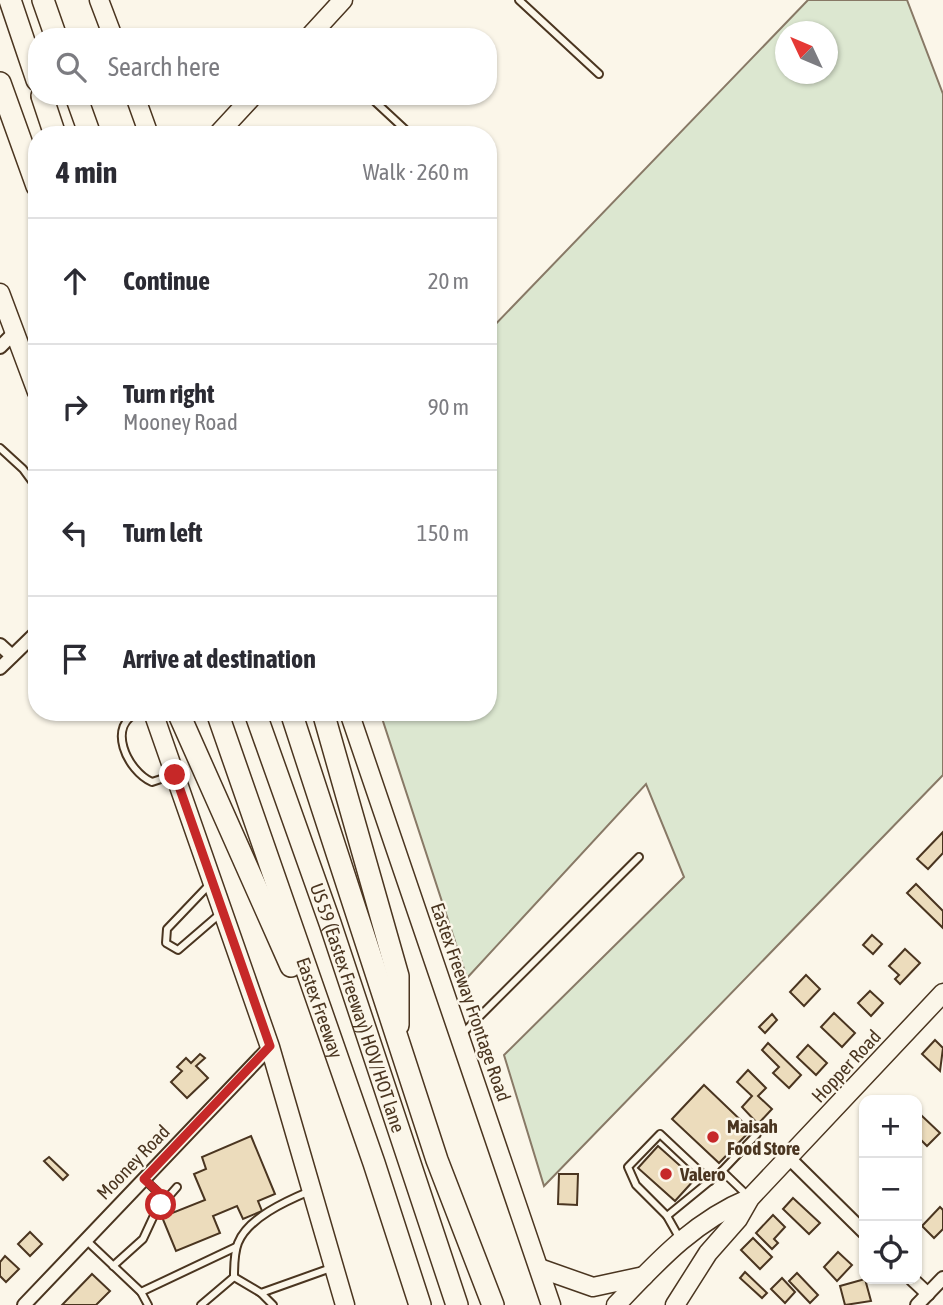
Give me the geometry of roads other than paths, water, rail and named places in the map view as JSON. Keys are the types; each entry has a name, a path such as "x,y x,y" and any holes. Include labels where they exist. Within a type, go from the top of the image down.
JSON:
{"highway":[{"path":"10,0 28,53"},
{"path":"43,0 53,28"},
{"path":"0,83 28,161"},
{"path":"45,105 52,126"},
{"path":"79,105 87,126"},
{"path":"182,721 239,842 374,1163"},
{"name":"Eastex Freeway","path":"220,721 374,1163 420,1305"},
{"name":"US 59 (Eastex Freeway) HOV/HOT lane","path":"258,721 330,923 457,1305"},
{"path":"294,721 437,1160 493,1305"},
{"path":"326,721 398,976 398,1044"}],"main road":[{"path":"99,0 110,28"},
{"path":"317,28 343,0"},
{"path":"138,105 146,126"},
{"path":"225,126 244,105"},
{"path":"0,293 28,367"},
{"path":"156,721 270,1046 345,1305"},
{"name":"Eastex Freeway Frontage Road","path":"352,721 461,1035 549,1302"},
{"name":"Hopper Road","path":"675,1305 708,1253 738,1219 750,1198 943,993"},
{"name":"Hopper Road","path":"616,1305 680,1239 726,1208 750,1198"},
{"path":"539,1268 593,1287 644,1276"}],"street":[{"path":"0,347 15,332"},
{"path":"0,668 28,641"},
{"path":"0,645 12,656"},
{"name":"Mooney Road","path":"24,1305 270,1046"},
{"path":"788,1157 859,1227"},
{"path":"917,1305 943,1278"},
{"path":"917,1284 928,1294"}],"lane":[{"path":"519,0 599,74"},
{"path":"379,105 401,126"},
{"path":"0,448 28,478"},
{"path":"126,721 123,726 122,741 128,762 140,777 152,782 175,775"},
{"path":"461,1035 639,857"},
{"path":"213,881 167,929 166,943 178,950 224,910"},
{"path":"680,1239 667,1216 636,1185 628,1167 660,1134 710,1181"},
{"path":"667,1216 722,1171 757,1135"},
{"path":"722,1171 750,1198"},
{"path":"144,1179 166,1199"},
{"path":"113,1266 143,1239 156,1211 177,1187"},
{"path":"201,1305 234,1277 236,1247 242,1234 284,1202 311,1190"},
{"path":"86,1240 141,1292 148,1305"},
{"path":"141,1292 236,1247"},
{"path":"261,1293 334,1267"},
{"path":"234,1277 261,1293 273,1305"}],"place":[{"name":"Maisah Food Store","path":"713,1137"},
{"name":"Valero","path":"666,1174"}]}
